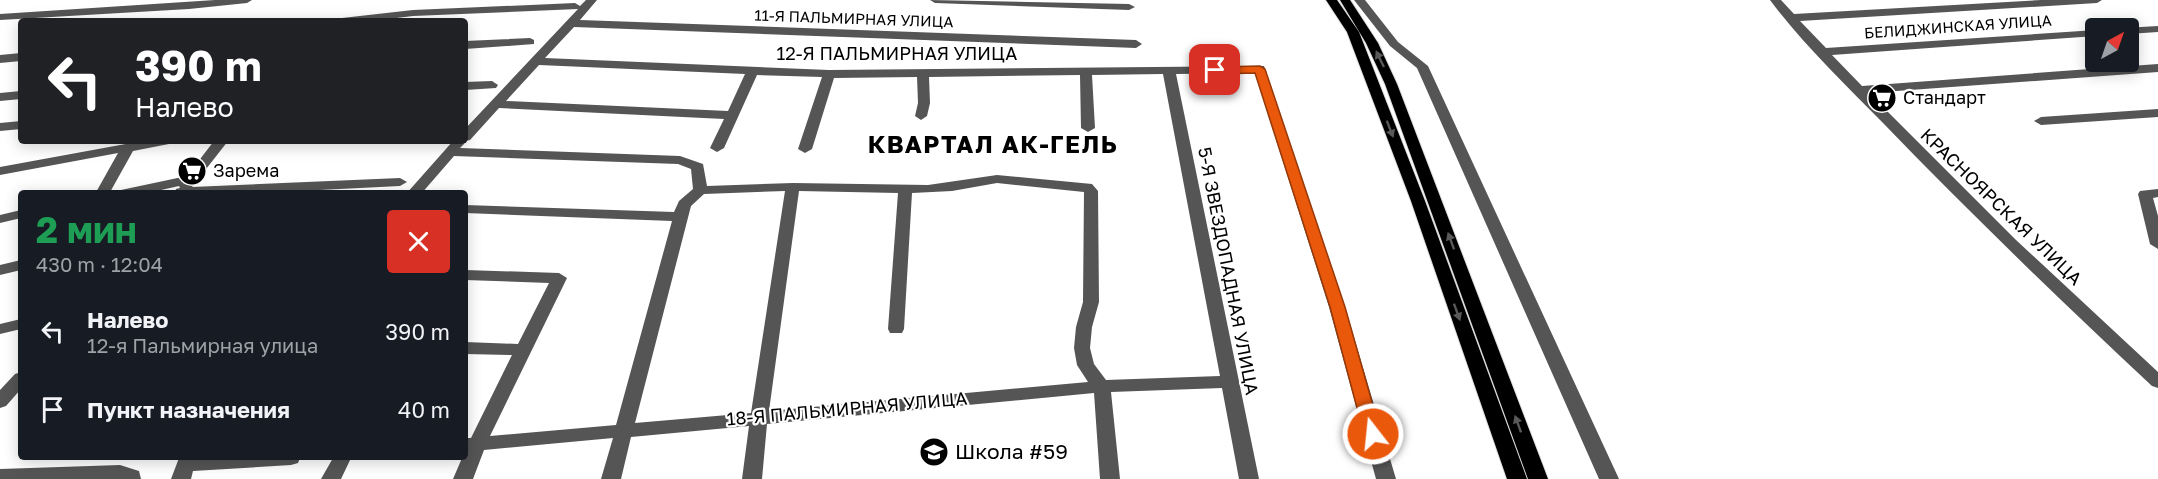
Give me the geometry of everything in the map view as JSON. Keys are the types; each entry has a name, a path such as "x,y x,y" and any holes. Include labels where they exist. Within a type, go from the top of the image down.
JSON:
{"main road":[{"path":"1331,0 1353,32 1418,201 1517,479"},
{"path":"1345,0 1372,43 1391,84 1538,479"}],"street":[{"path":"0,17 189,6 247,0"},
{"path":"409,17 428,0"},
{"path":"468,134 592,0"},
{"path":"935,0 1129,7"},
{"path":"1359,0 1394,44 1422,66 1609,479"},
{"name":"КРАСНОЯРСКАЯ УЛИЦА","path":"1775,0 1893,128 2038,272 2158,382"},
{"path":"1791,18 2097,0"},
{"path":"392,18 575,6"},
{"name":"11-Я ПАЛЬМИРНАЯ УЛИЦА","path":"570,23 1136,44"},
{"path":"2139,30 2158,29"},
{"name":"БЕЛИДЖИНСКАЯ УЛИЦА","path":"1822,52 2085,34"},
{"path":"468,45 530,42"},
{"path":"0,59 18,57"},
{"name":"12-Я ПАЛЬМИРНАЯ УЛИЦА","path":"534,61 829,74 1260,69 1337,307 1386,479"},
{"path":"1860,90 2158,68"},
{"path":"717,148 753,71"},
{"name":"5-Я ЗВЕЗДОПАДНАЯ УЛИЦА","path":"1169,71 1249,479"},
{"path":"1086,72 1088,128"},
{"path":"806,149 829,74"},
{"path":"921,116 924,103 922,74"},
{"path":"468,86 492,85"},
{"path":"0,97 18,95"},
{"path":"498,104 731,115"},
{"path":"2041,121 2158,113"},
{"path":"0,127 18,125"},
{"path":"183,190 219,144"},
{"path":"417,190 458,144"},
{"path":"0,171 132,145"},
{"path":"104,190 132,145"},
{"path":"450,152 680,160 698,166 700,190"},
{"path":"140,190 192,179"},
{"path":"611,479 684,204 700,190 794,187 952,188 997,179 1087,187 1091,191 1091,303 1084,327 1082,348 1086,365 1102,388 1110,479"},
{"path":"241,190 400,182"},
{"path":"752,479 759,417 794,187"},
{"path":"896,329 905,188"},
{"path":"2152,194 2158,204"},
{"path":"2152,194 2158,244"},
{"path":"468,209 680,217"},
{"path":"0,219 18,215"},
{"path":"0,270 18,266"},
{"path":"468,274 559,278 524,350 471,444"},
{"path":"0,329 18,325"},
{"path":"468,348 524,350"},
{"name":"18-Я ПАЛЬМИРНАЯ УЛИЦА","path":"471,444 962,400 1026,392 1230,382"},
{"path":"185,467 267,460"},
{"path":"331,479 341,460"},
{"path":"463,479 467,460"},
{"path":"0,476 120,472 132,476 131,479"}],"place":[{"name":"Стандарт","path":"1882,98"},
{"name":"Зарема","path":"192,171"},
{"name":"Школа #59","path":"934,452"}],"district":[{"name":"КВАРТАЛ АК-ГЕЛЬ","path":"993,145"}],"route":[{"path":"1215,70 1260,69 1337,307 1373,434"}]}
